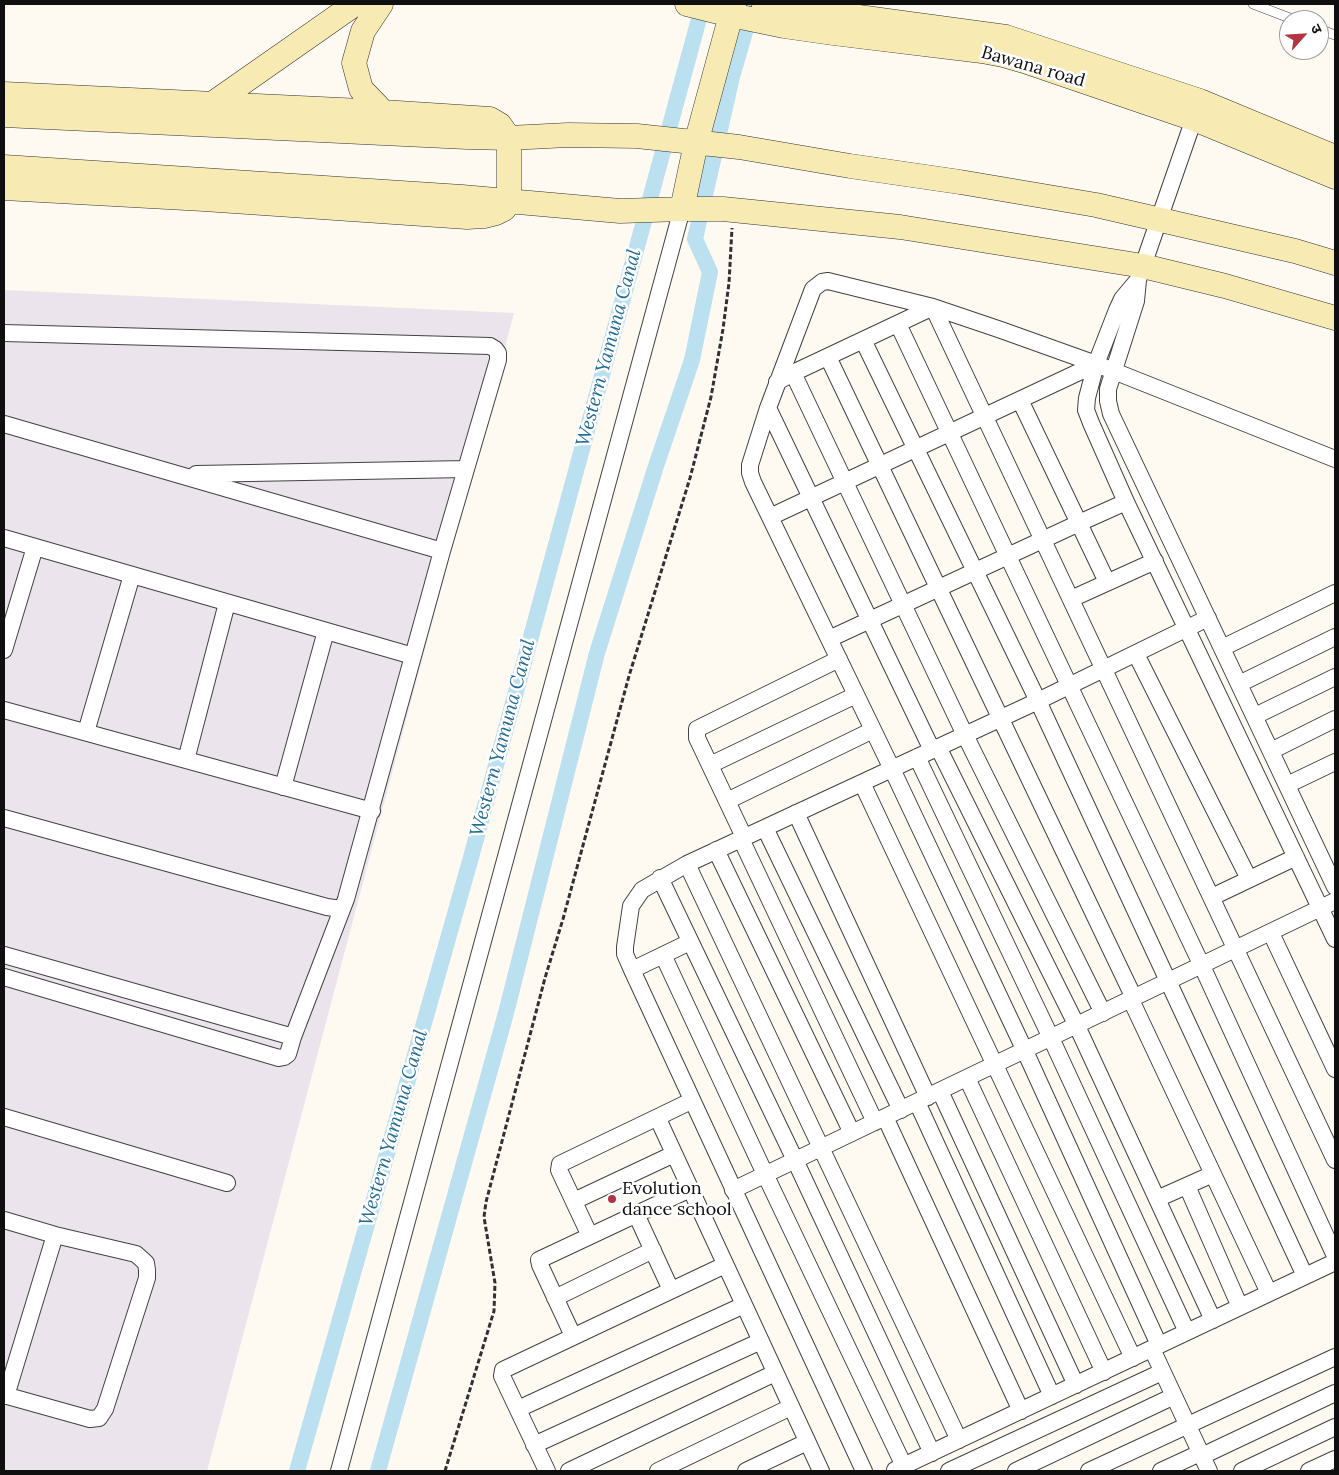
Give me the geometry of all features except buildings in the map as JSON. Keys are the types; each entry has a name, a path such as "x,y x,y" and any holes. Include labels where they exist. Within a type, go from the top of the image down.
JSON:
{"main road":[{"path":"212,104 355,4"},
{"path":"381,4 363,30 354,64 361,89 383,112"},
{"name":"Bawana road","path":"687,4 734,9 833,33 982,50 1197,110 1335,157"},
{"path":"683,209 698,143 734,9"},
{"path":"4,94 490,119 500,125 509,138 509,202 504,209 496,213 467,217 204,199 4,188"},
{"name":"Bawana road","path":"1197,110 1335,177"},
{"path":"4,115 509,138 568,135 638,136 739,147 1087,203 1160,218 1295,251 1335,263"},
{"path":"4,167 442,196 620,211 728,210 900,227 1141,273 1225,286 1335,318"}],"street":[{"path":"1197,110 1141,273 1136,301 1108,389 1108,402 1111,414 1287,785 1329,855 1335,886"},
{"path":"339,1471 683,209"},
{"path":"1141,273 1122,299 1096,364 1087,398 1086,410 1090,423 1126,502 1296,857 1328,905 1335,939"},
{"path":"1209,1471 1162,1372 1155,1347 1024,1050 892,769 753,482 750,465 777,382 813,290 822,282 933,307 1001,330 1096,364 1335,459"},
{"path":"777,382 933,307"},
{"path":"933,307 1335,1160"},
{"path":"898,324 1202,966 1335,1256"},
{"path":"4,333 490,346 498,353 498,360 442,551 372,811 342,909 288,1054 279,1058 4,977"},
{"path":"863,340 1038,702 1305,1276"},
{"path":"828,357 1001,718 1269,1293"},
{"path":"770,517 1096,364"},
{"path":"793,373 965,735 1103,1013"},
{"path":"1020,400 1107,582"},
{"path":"768,408 870,620 1077,1026 1213,1320"},
{"path":"4,424 442,551"},
{"path":"179,475 466,469"},
{"path":"829,639 1042,539 1126,502"},
{"path":"4,538 414,656"},
{"path":"4,650 35,547"},
{"path":"1071,599 1155,561"},
{"path":"86,732 132,575"},
{"path":"1222,648 1335,593"},
{"path":"186,760 227,602"},
{"path":"864,1471 691,1101 632,970 624,947 631,906 642,890 687,864 1038,702 1208,618"},
{"path":"283,786 326,631"},
{"path":"1239,684 1335,637"},
{"path":"1136,654 1249,878"},
{"path":"839,659 700,726 697,729 697,738 743,838 1021,1411"},
{"path":"1255,716 1335,677"},
{"path":"710,765 856,695"},
{"path":"4,710 372,811"},
{"path":"1271,751 1335,719"},
{"path":"727,802 873,730"},
{"path":"917,757 1052,1038 1187,1332"},
{"path":"1287,785 1335,762"},
{"path":"862,783 1133,1358"},
{"path":"796,813 928,1097 1076,1385"},
{"path":"4,818 327,907 342,909"},
{"path":"765,828 901,1110"},
{"path":"716,850 852,1133"},
{"path":"1212,897 1296,857"},
{"path":"687,864 959,1440"},
{"path":"660,878 932,1453"},
{"path":"733,1190 1328,905"},
{"path":"1271,933 1335,1069"},
{"path":"632,970 690,942"},
{"path":"663,955 899,1469 1335,1262"},
{"path":"4,956 293,1037"},
{"path":"967,1078 1104,1372"},
{"path":"928,1097 1052,1396"},
{"path":"590,1236 559,1170 560,1164 691,1101"},
{"path":"660,1116 659,1121 821,1471"},
{"path":"4,1117 227,1183"},
{"path":"574,1201 674,1154"},
{"path":"1157,1199 1213,1174"},
{"path":"1187,1186 1240,1307"},
{"path":"573,1336 539,1260 690,1189"},
{"path":"636,1214 671,1290"},
{"path":"4,1220 55,1235 136,1254 146,1263 147,1278 105,1409 99,1418 90,1419 5,1396 55,1235"},
{"path":"555,1298 653,1250"},
{"path":"547,1471 502,1376 503,1370 725,1265"},
{"path":"518,1410 744,1305"},
{"path":"534,1445 760,1341"},
{"path":"1089,1471 1335,1357"},
{"path":"949,1471 1162,1372"},
{"path":"570,1471 776,1373"},
{"path":"1161,1471 1335,1393"},
{"path":"1016,1471 1174,1396"},
{"path":"658,1471 791,1408"},
{"path":"1242,1471 1335,1428"},
{"path":"746,1471 807,1442"},
{"path":"1309,1471 1335,1459"}],"lane":[{"path":"1253,4 1279,14"}],"path":[{"path":"445,1471 494,1312 495,1284 484,1218 486,1202 545,978 564,919 626,685 690,478 711,397 729,283 728,210"}],"shaded area":[{"path":"4,290 514,313 207,1471 4,1471"}],"waterway":[{"name":"Western Yamuna Canal","path":"297,1471 470,861 703,4"},
{"path":"378,1471 506,1013 597,653 656,466 692,360 710,272 695,239 732,77 753,4"}],"place":[{"name":"Evolution dance school","path":"612,1199"}]}
